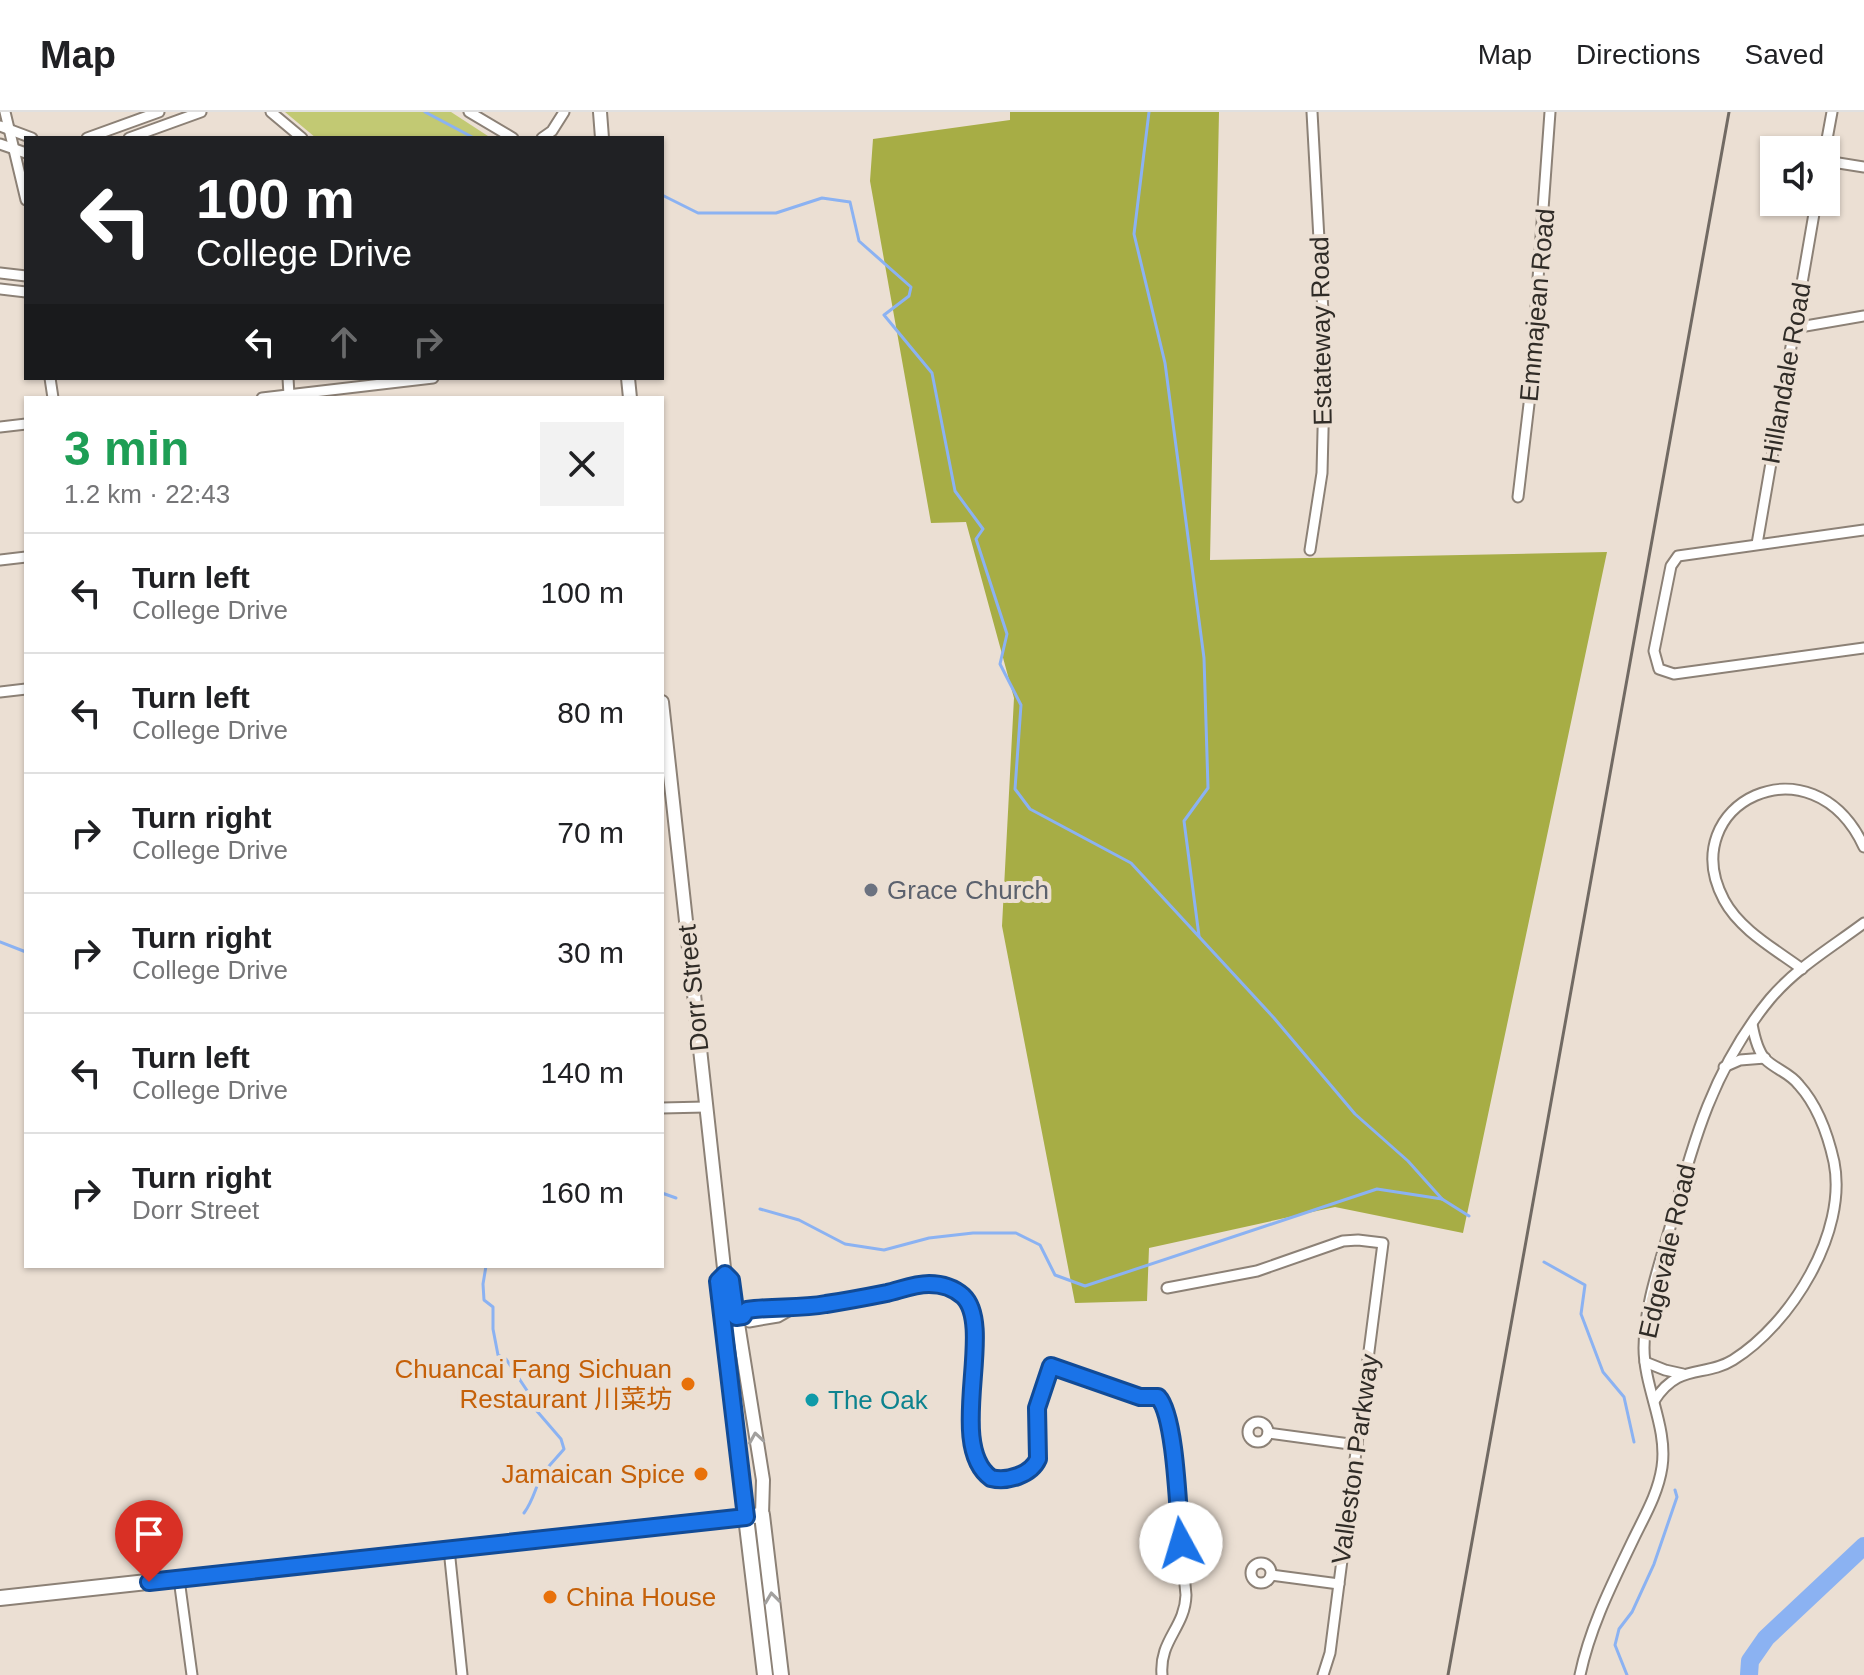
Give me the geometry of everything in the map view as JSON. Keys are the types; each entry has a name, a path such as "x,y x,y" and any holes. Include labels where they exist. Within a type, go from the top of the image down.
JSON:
{"main road":[{"path":"600,112 602,136"},
{"name":"Dorr Street","path":"664,721 725,1274 731,1280 740,1316 763,1480 762,1515 781,1675"},
{"name":"Dorr Street","path":"725,1274 718,1281 765,1675"},
{"path":"0,1598 762,1515"}],"street":[{"path":"5,112 4,128 14,150 24,192"},
{"path":"93,136 159,112"},
{"path":"135,136 201,112"},
{"path":"271,112 300,136"},
{"path":"469,112 510,136"},
{"path":"545,136 552,131 564,112"},
{"name":"Estateway Road","path":"1310,550 1322,473 1325,368 1312,112"},
{"name":"Emmajean Road","path":"1518,497 1529,404 1550,112"},
{"path":"1828,136 1832,112"},
{"path":"4,128 26,136"},
{"path":"0,144 24,152"},
{"path":"1840,163 1864,167"},
{"name":"Hillandale Road","path":"1757,544 1814,216"},
{"path":"0,273 24,276"},
{"path":"0,289 24,292"},
{"path":"1794,328 1864,316"},
{"path":"290,396 417,380"},
{"path":"0,427 24,424"},
{"path":"1864,530 1678,556 1671,566 1654,651 1659,669 1668,674 1864,648"},
{"path":"0,560 24,557"},
{"path":"0,692 24,689"},
{"path":"1802,969 1744,927 1725,902 1713,863 1715,844 1722,828 1735,807 1747,799 1782,788 1798,790 1822,797 1836,807 1864,847"},
{"name":"Edgevale Road","path":"1580,1675 1584,1653 1600,1609 1650,1506 1659,1478 1662,1454 1644,1346 1661,1260 1695,1135 1724,1067 1771,999 1802,969 1864,923"},
{"path":"1654,1401 1666,1386 1684,1374 1731,1361 1764,1335 1806,1283 1825,1242 1832,1218 1837,1190 1834,1163 1822,1121 1799,1084 1765,1058 1752,1024"},
{"path":"1724,1067 1740,1060 1765,1058"},
{"path":"664,1108 705,1107"},
{"name":"Valleston Parkway","path":"1167,1288 1257,1271 1343,1241 1383,1243 1330,1653 1323,1675"},
{"path":"740,1316 747,1310 777,1306 792,1309 842,1302 922,1284 940,1284 964,1297 973,1312 975,1328 971,1388 976,1458 982,1470 998,1480 1032,1470 1036,1465 1037,1408 1051,1366 1140,1397 1154,1396 1161,1400 1170,1426 1186,1595 1183,1614 1162,1654 1162,1675"},
{"path":"1645,1362 1684,1374"},
{"path":"1268,1433 1357,1445"},
{"path":"449,1549 462,1675"},
{"path":"1271,1575 1339,1584"},
{"path":"179,1579 192,1675"}],"green space":[{"path":"285,112 451,112 488,136 314,136"},
{"path":"1010,112 1219,112 1210,560 1607,552 1463,1233 1335,1207 1149,1248 1147,1301 1075,1303 1002,926 1014,698 966,522 931,523 870,181 873,139 1010,120"}],"waterway":[{"path":"425,112 470,136"},
{"path":"1149,112 1134,234 1165,363 1204,658 1208,788 1184,821 1199,936"},
{"path":"664,196 698,213 776,213 822,198 850,202 859,241 911,287 909,296 884,315 932,373 955,491 983,529 976,539 1007,634 1000,664 1021,705 1015,789 1030,809 1131,863 1274,1018 1355,1114 1408,1161 1442,1199"},
{"path":"0,942 24,951"},
{"path":"760,1209 799,1220 845,1244 884,1250 929,1238 973,1233 1016,1233 1040,1245 1055,1275 1085,1286 1377,1189 1442,1199 1469,1216"},
{"path":"664,1194 676,1198"},
{"path":"1544,1262 1585,1285 1581,1314 1603,1372 1624,1397 1634,1442"},
{"path":"486,1268 484,1300 493,1307 498,1355 506,1359 530,1395 536,1410 561,1439 564,1449 541,1476 524,1513"},
{"path":"1627,1675 1615,1645 1619,1629 1632,1612 1654,1564 1677,1497 1675,1490"},
{"path":"1749,1675 1750,1661 1766,1638 1864,1546"}],"railway":[{"path":"1448,1675 1729,112"}],"place":[{"name":"Grace Church","path":"871,890"},
{"name":"Chuancai Fang Sichuan Restaurant 川菜坊","path":"688,1384"},
{"name":"The Oak","path":"812,1400"},
{"name":"Jamaican Spice","path":"701,1474"},
{"name":"China House","path":"550,1597"}],"route":[{"path":"149,1582 746,1517 718,1281 725,1274 731,1280 736,1317 743,1316 747,1310 824,1305 922,1284 940,1284 957,1291 969,1304 975,1320 971,1378 976,1458 982,1470 998,1480 1032,1470 1036,1465 1037,1408 1051,1366 1140,1397 1158,1397 1165,1406 1170,1426 1181,1543"}]}
